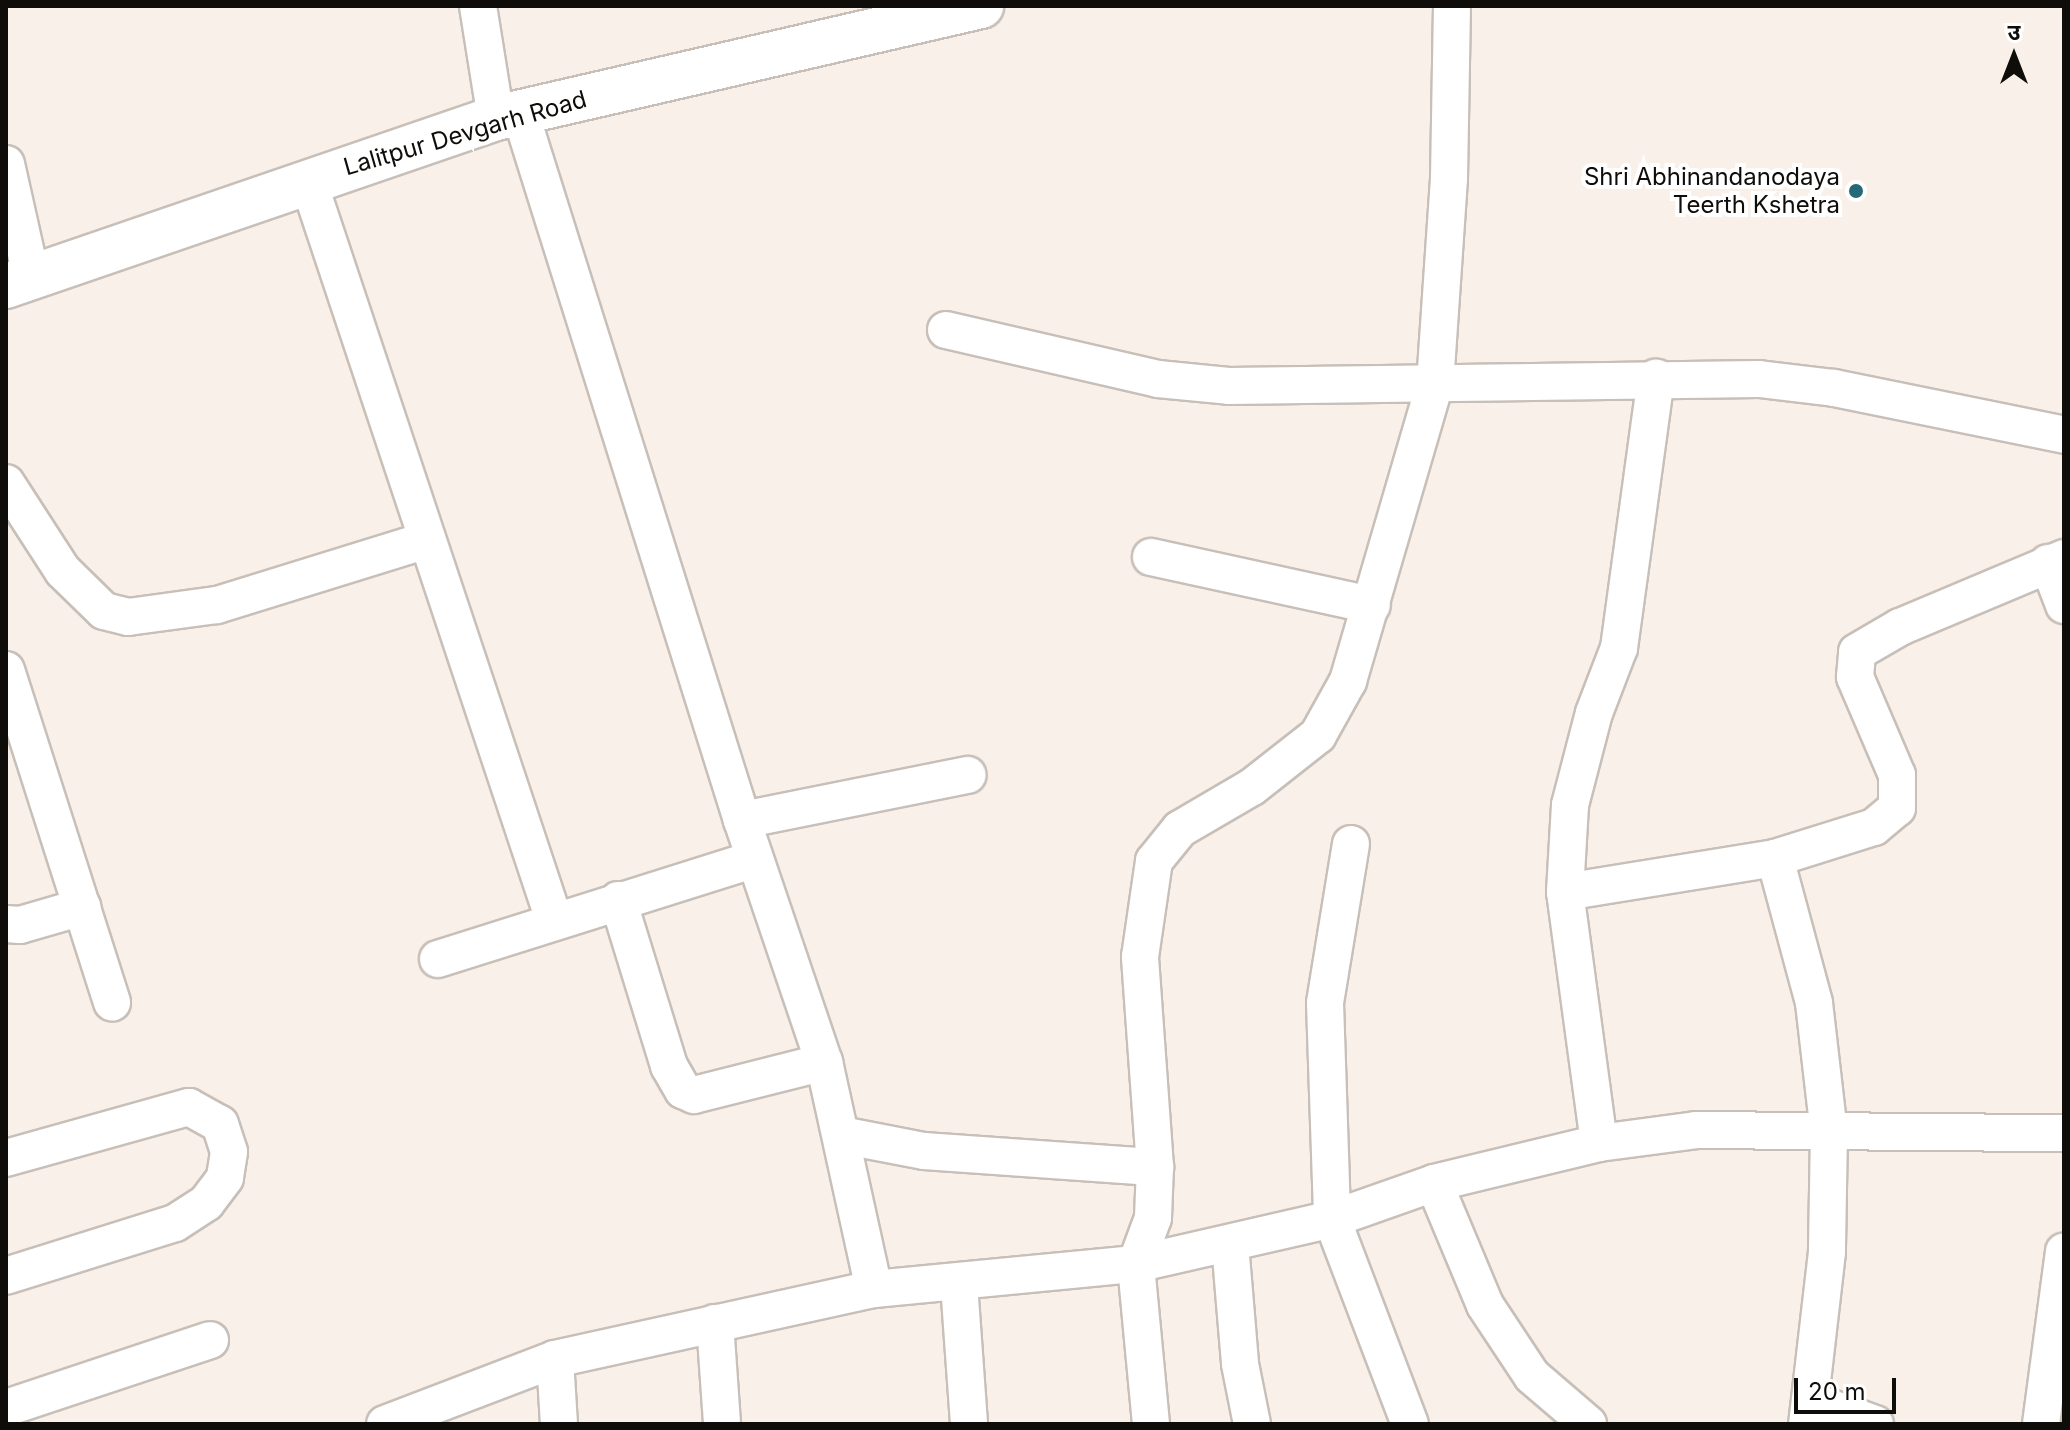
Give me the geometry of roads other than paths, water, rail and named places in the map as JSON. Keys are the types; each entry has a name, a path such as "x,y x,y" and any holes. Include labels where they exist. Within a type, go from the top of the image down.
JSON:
{"main road":[{"name":"Lalitpur Devgarh Road","path":"19,281 308,180 508,115 915,13 981,6"}],"street":[{"path":"478,6 508,115 824,1062 874,1289"},
{"path":"1151,1424 1136,1264 1153,1218 1155,1167 1140,957 1154,861 1180,829 1252,787 1318,735 1348,681 1435,384 1449,178 1452,6"},
{"path":"6,164 19,281"},
{"path":"308,180 554,920"},
{"path":"946,330 1158,379 1229,386 1759,379 1834,388 2064,435"},
{"path":"1599,1143 1565,892 1570,805 1594,713 1619,648 1656,378"},
{"path":"6,483 63,571 104,611 128,617 217,605 427,540"},
{"path":"1151,557 1372,605"},
{"path":"1565,892 1775,858 1874,827 1897,808 1897,775 1855,677 1857,652 1900,627 2056,560 2064,605"},
{"path":"6,670 112,1003"},
{"path":"742,820 968,775"},
{"path":"1351,844 1325,1003 1332,1219 1410,1424"},
{"path":"1775,858 1814,1003 1829,1132 1827,1252 1810,1413 1875,1424"},
{"path":"438,959 755,859"},
{"path":"618,900 669,1066 683,1090 694,1095 824,1062"},
{"path":"6,924 20,925 82,907"},
{"path":"6,1158 189,1107 220,1124 229,1152 225,1178 206,1203 175,1223 6,1276"},
{"path":"385,1424 555,1359 874,1289 959,1284 1136,1264 1332,1219 1434,1183 1599,1143 1696,1130 2064,1133"},
{"path":"841,1135 924,1151 1155,1167"},
{"path":"1434,1183 1485,1305 1532,1376 1588,1424"},
{"path":"1230,1244 1240,1364 1252,1424"},
{"path":"2041,1424 2064,1252"},
{"path":"959,1284 969,1424"},
{"path":"715,1323 722,1424"},
{"path":"6,1408 210,1340"},
{"path":"555,1359 559,1424"}],"place":[{"name":"Shri Abhinandanodaya Teerth Kshetra","path":"1856,191"}]}
